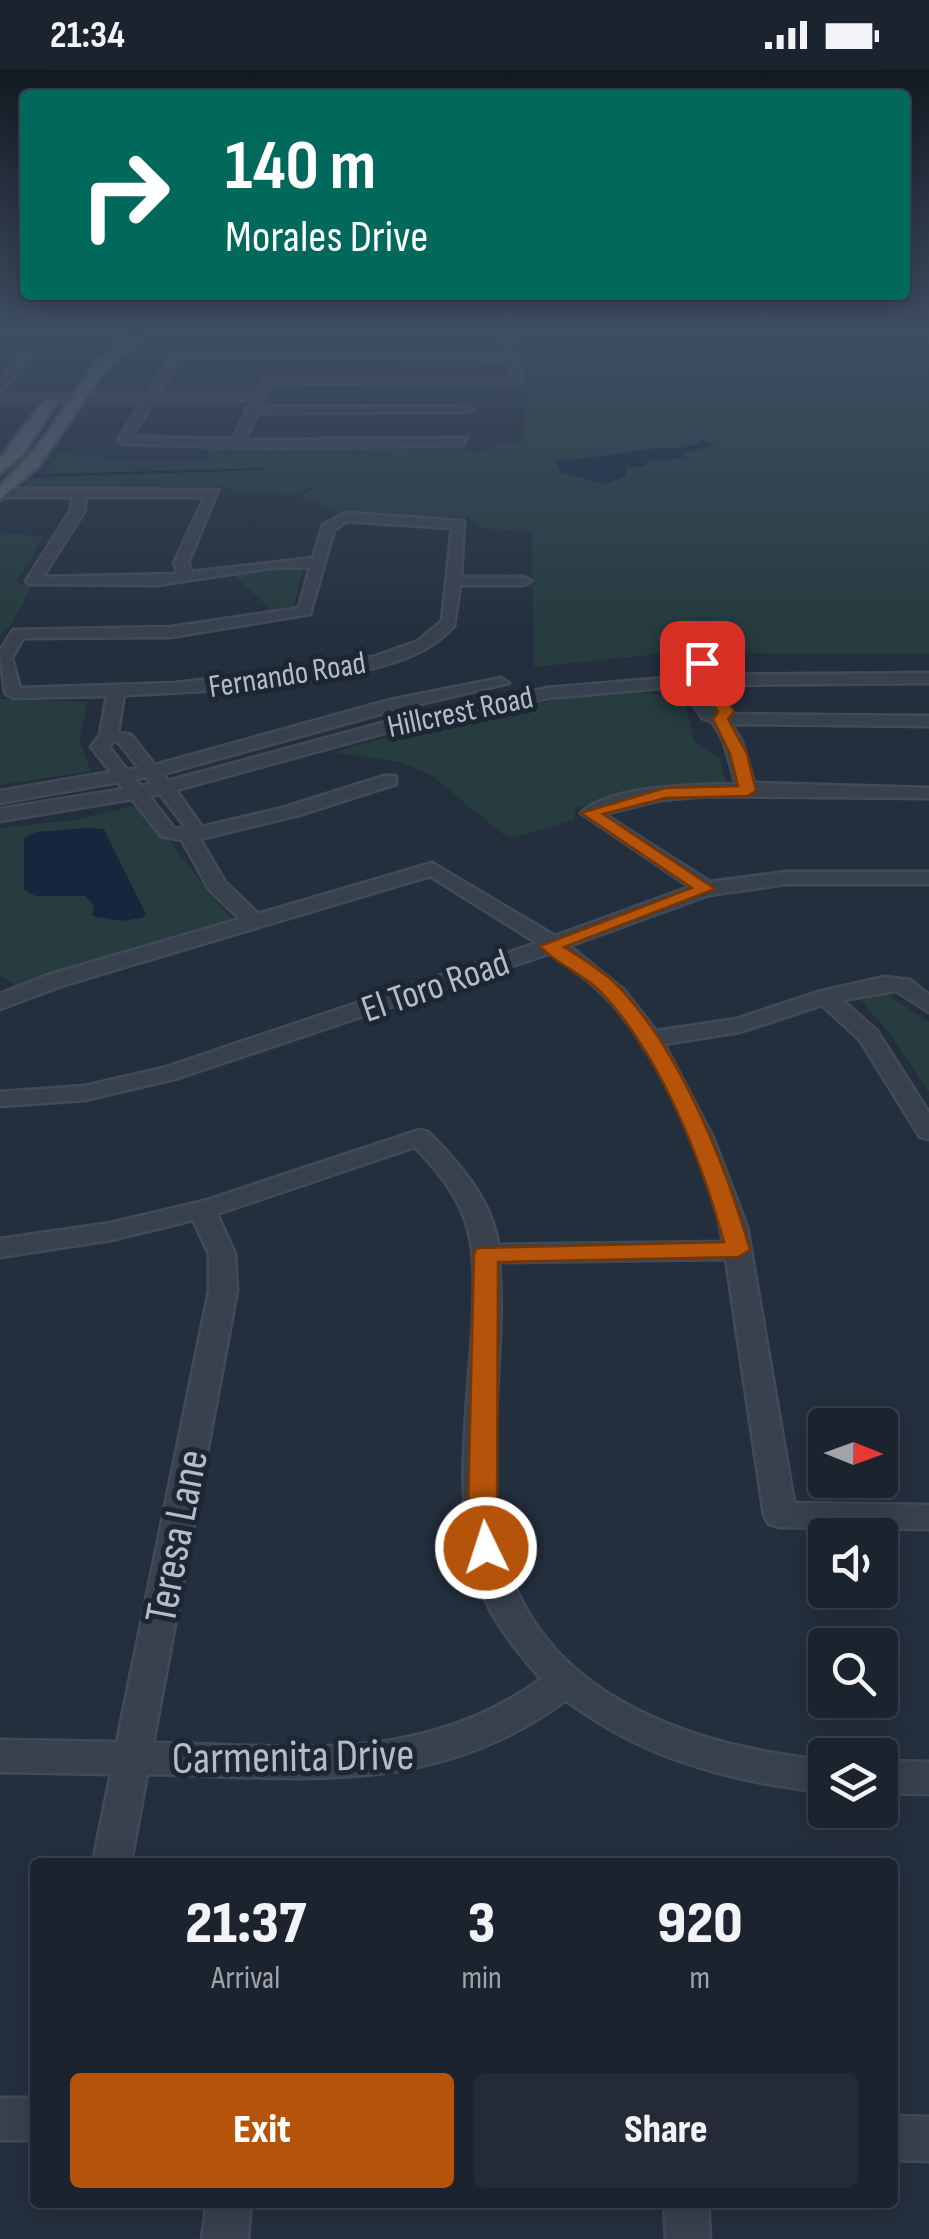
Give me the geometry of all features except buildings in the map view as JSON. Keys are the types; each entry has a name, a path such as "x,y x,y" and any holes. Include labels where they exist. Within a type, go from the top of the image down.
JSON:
{"main road":[{"path":"0,468 31,431"},
{"path":"0,493 43,455 57,431"}],"street":[{"path":"132,431 126,442 238,444 470,443 469,431"},
{"path":"238,444 244,431"},
{"path":"0,493 214,493 181,563 187,577"},
{"path":"79,494 78,510 32,581 140,582 271,564 318,562"},
{"name":"Fernando Road","path":"345,516 387,522 460,524 448,626 435,639 408,652 233,684 116,694 13,693 4,658 18,633 152,634 305,612 318,562 328,528 345,516"},
{"path":"454,580 524,581"},
{"name":"Hillcrest Road","path":"0,797 150,772 441,694 680,669 929,664"},
{"path":"680,669 708,714 720,719 929,721"},
{"name":"Hillcrest Road","path":"0,815 136,794 467,707 680,669 929,678"},
{"path":"116,694 109,735 100,748 168,832 188,836 292,811 390,780"},
{"path":"720,719 738,754 747,791"},
{"path":"109,735 124,739 194,825 188,836"},
{"path":"706,889 590,813 665,793 929,793"},
{"path":"188,836 202,854 216,886 254,921"},
{"path":"0,1002 56,980 432,869 606,986 651,1039 721,1190 738,1250 780,1515 929,1517"},
{"name":"El Toro Road","path":"0,1099 85,1093 150,1079 550,946 706,889 786,878 929,878"},
{"path":"651,1039 740,1024 884,984 902,984 929,1005"},
{"path":"826,998 868,1036 929,1132"},
{"path":"0,1248 97,1236 203,1212 419,1137 469,1195 481,1224 486,1254 482,1510 486,1548 498,1587 519,1626 567,1680 612,1715 696,1754 757,1770 808,1774"},
{"name":"Teresa Lane","path":"113,1858 223,1291 222,1254 203,1212"},
{"path":"486,1254 738,1250"},
{"name":"Carmenita Drive","path":"0,1756 347,1762 426,1754 499,1727 567,1680"},
{"path":"898,1777 929,1778"},
{"path":"0,2118 30,2119"},
{"path":"898,2138 929,2139"},
{"path":"225,2239 228,2208"},
{"path":"686,2208 688,2239"}],"green space":[{"path":"525,431 929,431 929,653 668,653 534,667 532,532 482,528 467,517 387,517 336,511 301,497 320,483 294,495 235,492 222,486 61,490 21,487 47,468 60,452 150,460 205,459 211,446 434,444 474,452 496,448 495,443 525,443"},
{"path":"0,533 44,536 16,582 31,587 9,628 0,634"},
{"path":"304,567 293,607 272,611 234,575"},
{"path":"638,692 679,697 686,707 694,742 720,758 727,787 605,800 575,808 574,820 509,839 431,775 400,762 334,752 441,722 572,697"},
{"path":"0,699 88,702 79,740 91,771 0,785"},
{"path":"138,805 234,920 17,985 0,976 0,828 77,820"},
{"path":"888,995 929,1022 929,1092 861,1000"}],"water":[{"path":"703,440 715,445 680,454 688,458 649,461 644,466 627,468 625,476 605,484 560,472 556,462 642,449 679,448"},
{"path":"104,829 146,915 142,918 121,921 92,916 94,906 85,896 35,896 24,889 24,838 36,832"}],"waterway":[{"path":"31,476 262,469"}],"route":[{"path":"486,1548 482,1510 486,1254 738,1250 721,1190 651,1039 606,986 550,946 654,904 706,889 590,813 665,793 747,791 738,754 720,719 726,712 706,679 702,663"}]}
